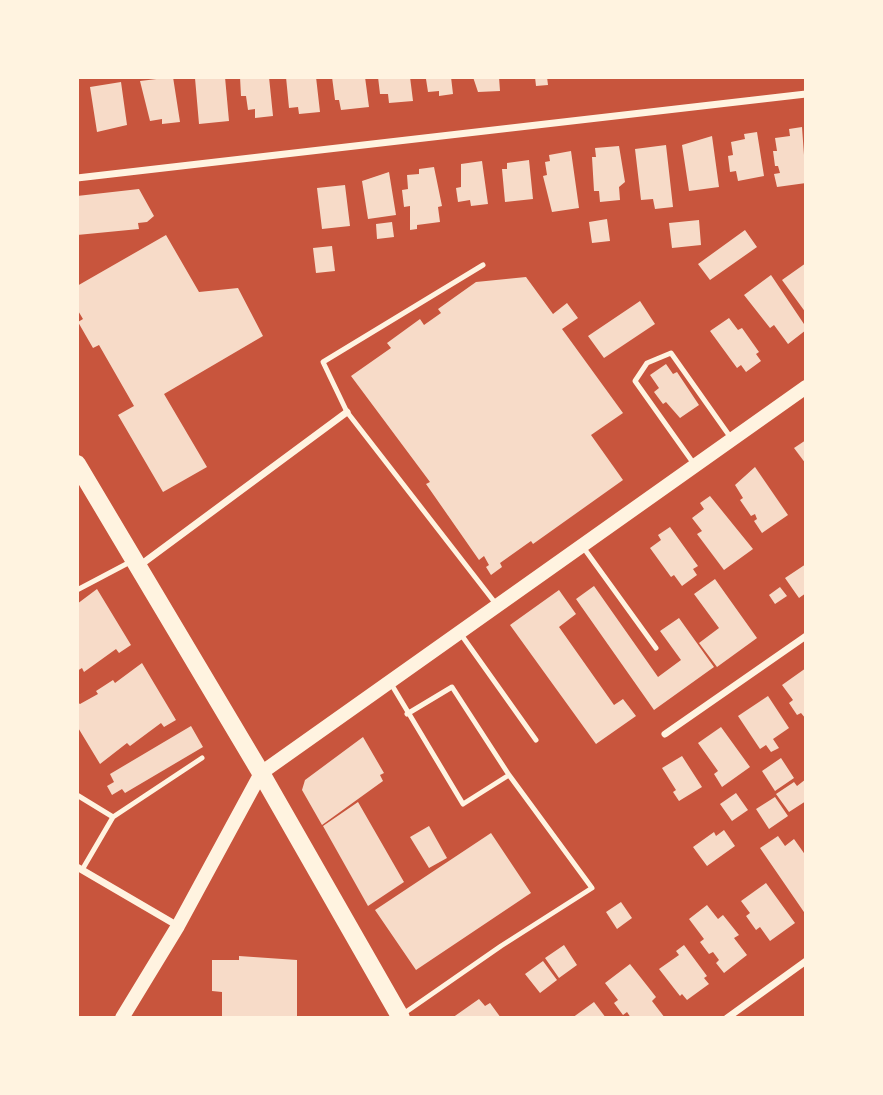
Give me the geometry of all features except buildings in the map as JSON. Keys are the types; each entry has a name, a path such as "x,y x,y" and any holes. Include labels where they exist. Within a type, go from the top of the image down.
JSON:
{"main road":[{"path":"122,1018 178,926 261,773 806,387"},
{"path":"77,464 261,773 401,1017"}],"street":[{"path":"77,178 806,94"},
{"path":"136,563 347,412"},
{"path":"665,734 806,636"},
{"path":"79,868 178,926"},
{"path":"727,1018 806,961"}],"lane":[{"path":"483,265 323,362 347,412 498,607"},
{"path":"696,466 635,381 647,363 671,353 733,440"},
{"path":"583,547 656,648"},
{"path":"77,590 136,563"},
{"path":"460,633 536,740"},
{"path":"390,682 463,804 509,775"},
{"path":"401,1017 501,946 592,888 509,775 452,687 407,714"},
{"path":"79,868 113,817 202,758"},
{"path":"77,795 113,817"}]}
